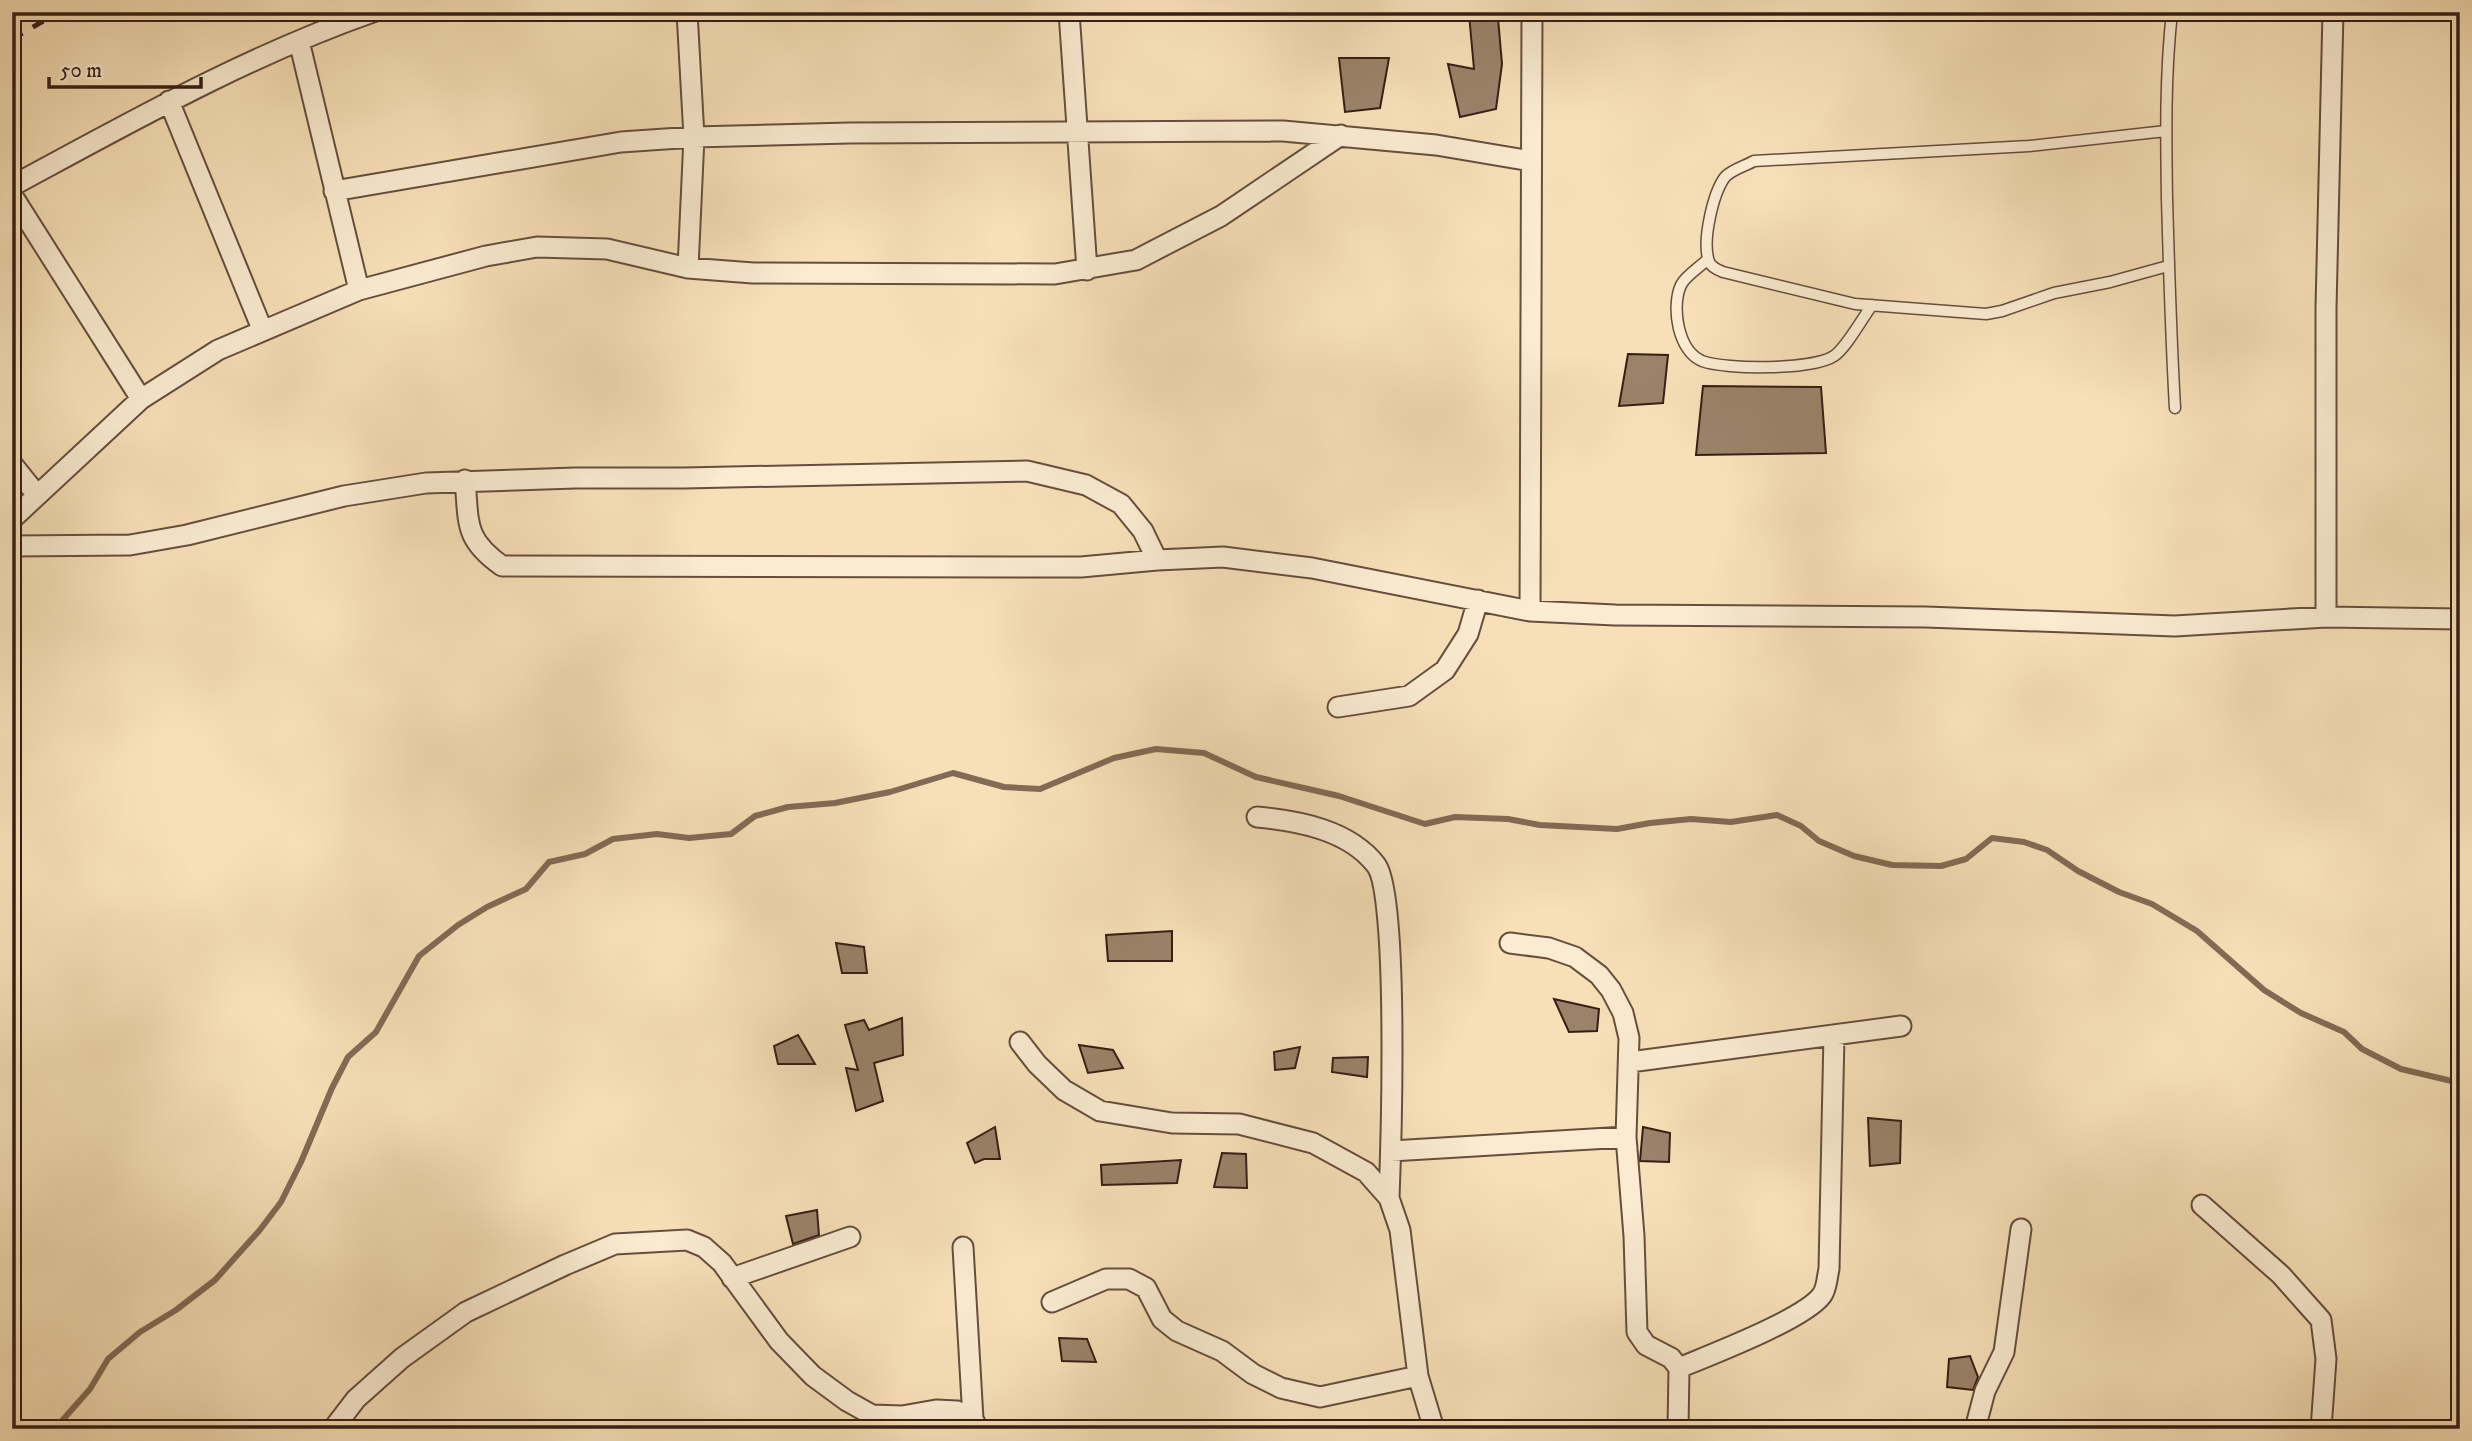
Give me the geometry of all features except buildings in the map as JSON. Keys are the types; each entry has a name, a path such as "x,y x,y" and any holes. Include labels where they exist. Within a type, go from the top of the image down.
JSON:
{"street":[{"path":"12,186 170,101 299,41 373,12"},
{"path":"687,12 694,137 688,268"},
{"path":"1069,12 1087,270"},
{"path":"1530,611 1532,12"},
{"path":"2326,617 2326,308 2333,12"},
{"path":"299,41 359,290"},
{"path":"170,101 262,330"},
{"path":"334,191 609,144 694,137 849,133 1283,131 1436,145 1531,161"},
{"path":"12,519 141,399 218,350 359,290 486,256 537,247 607,249 688,268 753,273 1055,274 1087,270 1136,260 1221,216 1342,135"},
{"path":"12,195 141,399"},
{"path":"12,464 37,495"},
{"path":"12,546 130,545 187,535 344,495 464,480 1027,471 1086,485 1121,504 1143,531 1157,559"},
{"path":"464,480 469,528 481,551 502,566 1082,567 1157,559 1223,557 1312,568 1530,611 1615,615 1926,617 2175,626 2326,617 2460,619"},
{"path":"1338,707 1409,696 1445,670 1468,634 1478,600"},
{"path":"1257,817 1287,820 1334,835 1362,849 1379,868 1385,890 1390,963 1389,1198 1400,1230 1418,1376 1434,1429"},
{"path":"1510,943 1549,948 1575,957 1600,975 1623,1013 1629,1038 1626,1137 1634,1236 1637,1332 1646,1345 1671,1358 1679,1368 1678,1429"},
{"path":"1630,1062 1901,1026"},
{"path":"1679,1368 1734,1346 1813,1305 1825,1292 1829,1269 1834,1035"},
{"path":"1020,1042 1037,1064 1064,1090 1100,1111 1172,1123 1239,1124 1313,1143 1366,1172 1389,1198"},
{"path":"1391,1151 1626,1137"},
{"path":"2202,1205 2281,1275 2321,1320 2326,1359 2321,1429"},
{"path":"1975,1429 1985,1391 2004,1352 2021,1229"},
{"path":"732,1278 850,1237"},
{"path":"333,1429 356,1399 402,1358 467,1312 615,1244 687,1240 704,1247 722,1263 779,1341 813,1376 847,1401 872,1415 902,1416 936,1410 957,1411 975,1424"},
{"path":"964,1247 975,1424"},
{"path":"1052,1302 1106,1279 1129,1279 1146,1288 1162,1319 1177,1331 1222,1351 1253,1374 1281,1388 1320,1397 1418,1376"}],"lane":[{"path":"2172,12 2167,56 2166,131 2168,266 2175,408"},
{"path":"2166,131 2029,145 1754,161 1727,175 1717,192 1707,234 1708,259 1713,267 1723,272 1855,304 1986,314 2054,293 2110,282 2168,266"},
{"path":"1708,259 1681,284 1677,303 1679,330 1688,351 1703,361 1759,369 1822,363 1837,355 1872,305"}],"waterway":[{"path":"49,1429 60,1423 90,1389 108,1359 140,1332 176,1310 215,1280 259,1231 281,1202 348,1057 376,1032 419,956 458,925 487,907 526,889 549,862 585,854 613,839 657,834 689,838 731,834 755,816 788,807 835,803 890,792 953,773 1004,787 1040,789 1114,758 1156,749 1204,753 1256,777 1339,796 1425,824 1455,817 1617,829 1691,819 1731,822 1777,815 1801,826 1819,841 1854,856 1892,865 1941,866 1966,859 1992,838 2024,842 2047,850 2078,871 2119,892 2152,904 2197,931 2264,990 2301,1013 2344,1032 2362,1049 2401,1069 2460,1083"}],"railway":[{"path":"12,39 59,12"}]}
